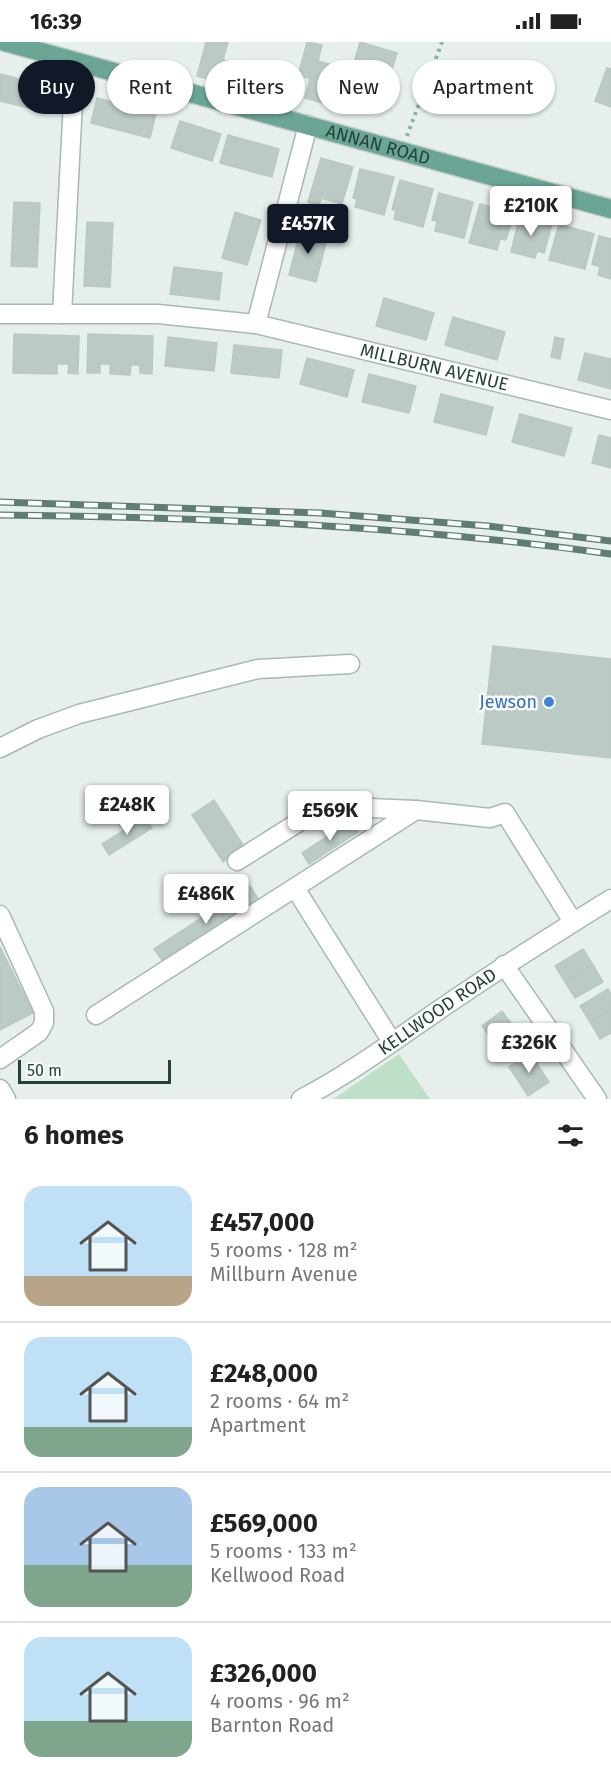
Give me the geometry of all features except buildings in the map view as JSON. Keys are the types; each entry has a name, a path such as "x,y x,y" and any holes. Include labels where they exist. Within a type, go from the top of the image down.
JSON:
{"main road":[{"name":"ANNAN ROAD","path":"5,42 68,60"},
{"name":"ANNAN ROAD","path":"95,67 611,209"}],"street":[{"path":"62,314 72,114"},
{"path":"256,324 308,125"},
{"name":"MILLBURN AVENUE","path":"0,314 159,314 256,324 611,410"},
{"path":"0,748 38,729 79,714 258,669 350,664"},
{"path":"237,861 324,806 416,810 490,818 505,813 573,922"},
{"path":"96,1015 416,810"},
{"path":"296,888 392,1042"},
{"name":"KELLWOOD ROAD","path":"312,1096 504,965 611,899"},
{"path":"0,915 44,1011 44,1023 39,1032 0,1059"},
{"path":"504,965 597,1099"},
{"path":"0,1089 6,1099"}],"path":[{"path":"402,150 442,42"}],"green space":[{"path":"399,1054 430,1099 333,1099"}],"railway":[{"path":"0,502 320,513 488,526 611,541"},
{"path":"0,515 153,518 306,525 459,536 611,554"}],"place":[{"name":"Jewson","path":"549,702"}]}
